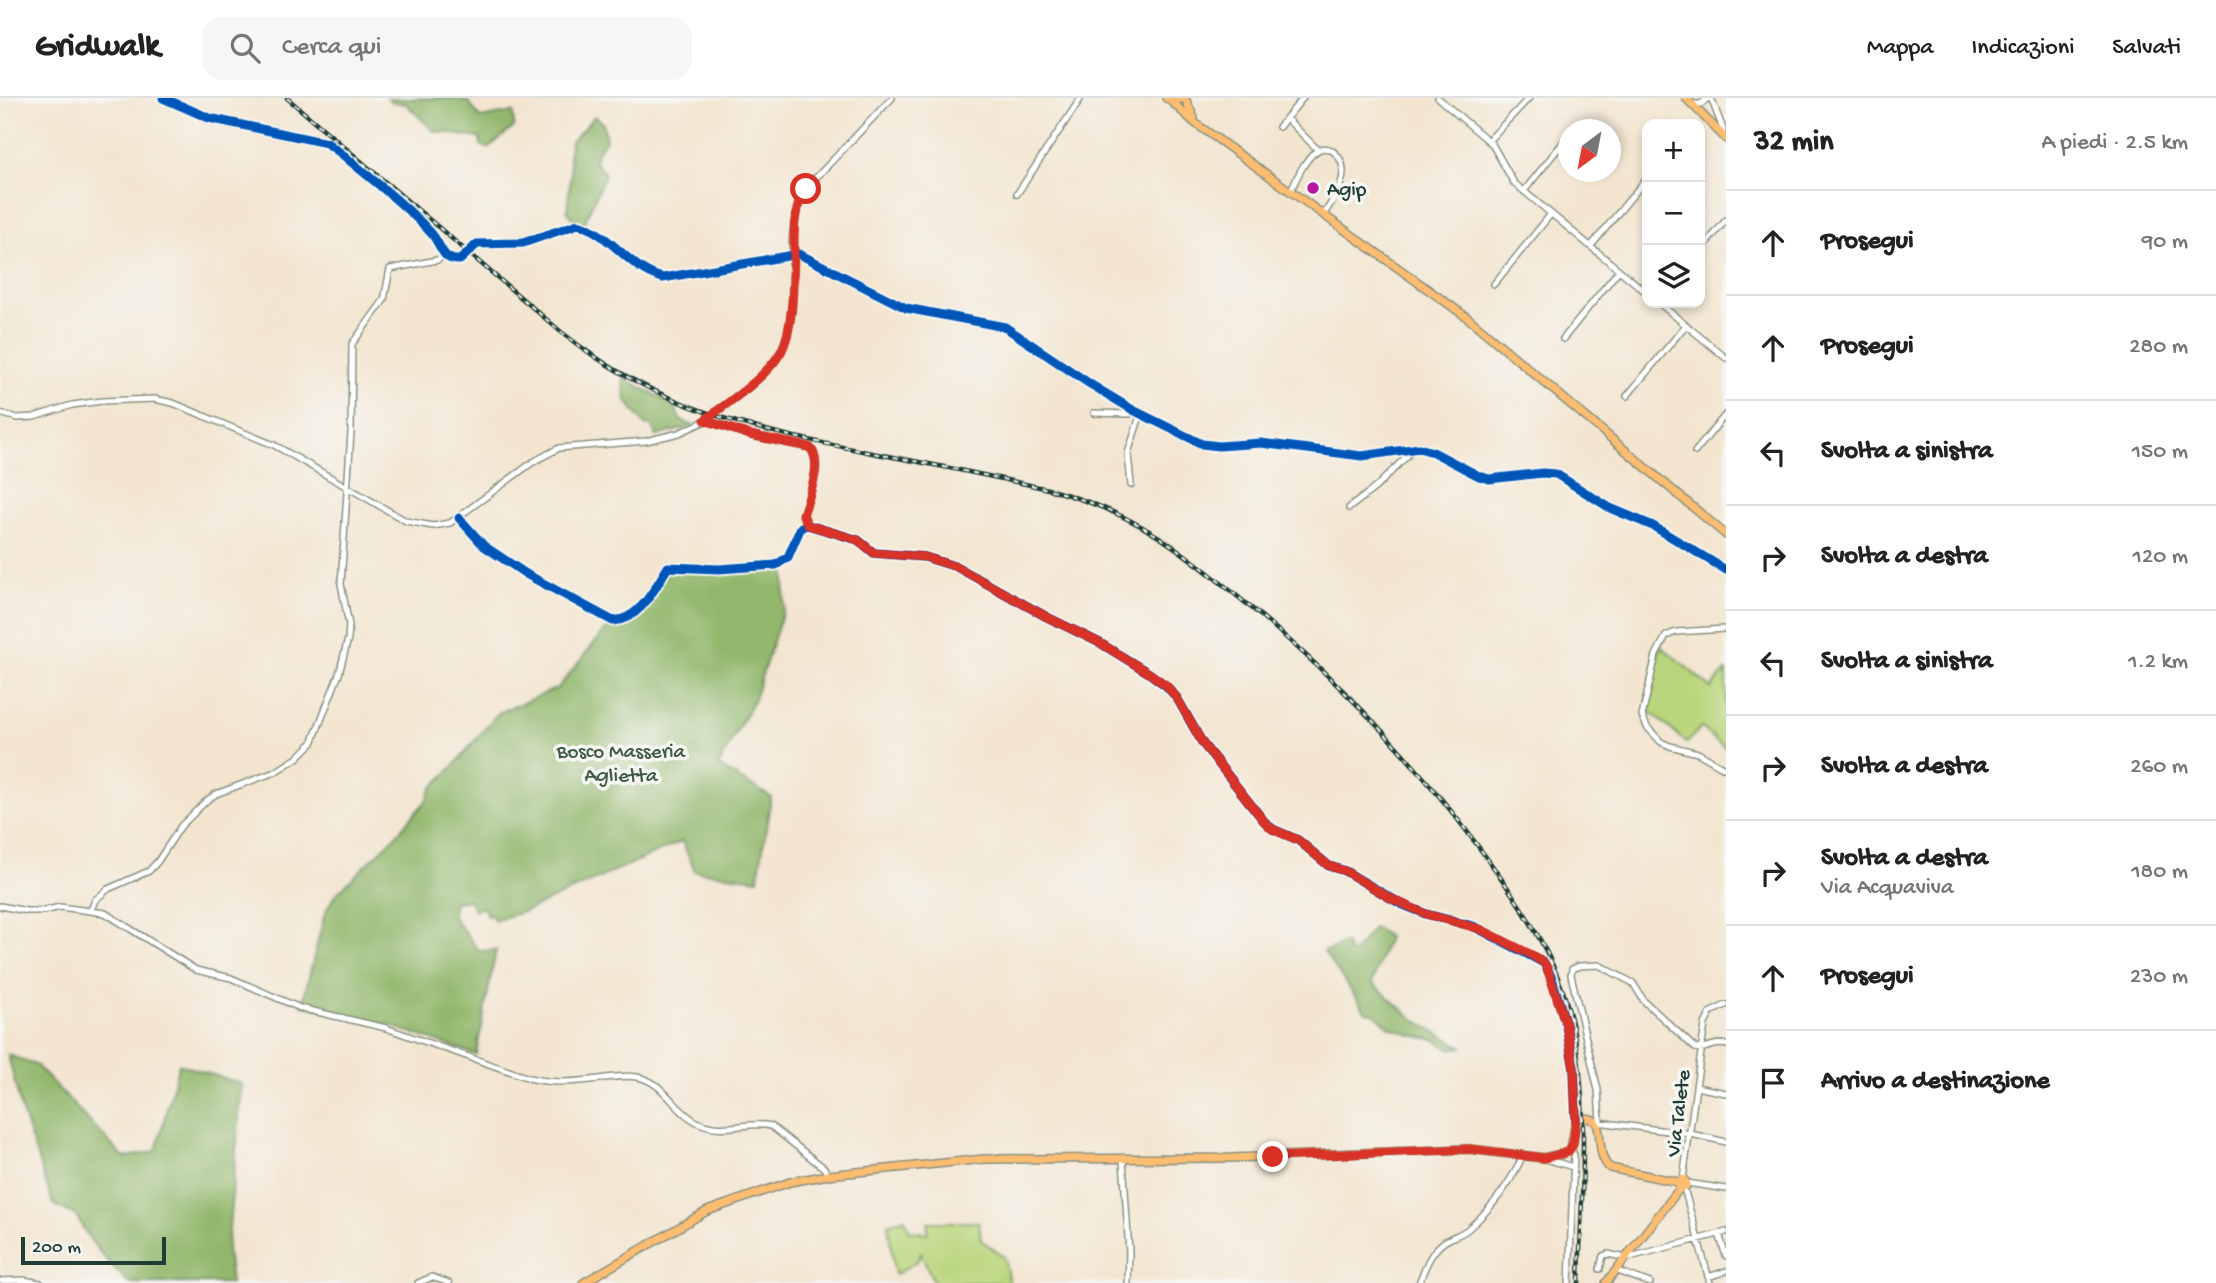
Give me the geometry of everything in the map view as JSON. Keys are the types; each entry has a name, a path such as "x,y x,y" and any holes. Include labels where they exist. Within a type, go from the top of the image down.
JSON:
{"main road":[{"path":"1169,100 1184,98 1193,117 1216,136"},
{"path":"1169,100 1191,119 1468,318 1726,534"},
{"path":"1689,101 1724,138"},
{"path":"583,1283 707,1211 790,1182 828,1175 984,1158 1231,1158 1441,1149 1480,1150 1542,1158 1562,1154 1571,1149 1576,1120 1591,1119 1598,1122 1600,1154 1606,1166 1621,1172 1682,1184 1606,1283"}],"street":[{"path":"163,98 209,118 327,143 342,153 430,232 444,256 456,261 483,243 511,244 531,241 578,224 612,244 648,274 667,278 799,254 906,308 1002,325 1072,373 1133,410 1202,444 1212,446 1255,443 1362,456 1415,448 1433,452 1484,478 1542,473 1560,475 1601,503 1653,526 1726,570"},
{"path":"0,413 27,418 77,403 163,401 184,407 276,446 397,516 416,524 443,525 459,518 533,462 555,450 583,445 646,441 679,433 705,420 766,371 782,350 789,328 794,219 803,194 892,98"},
{"path":"1017,194 1081,98"},
{"path":"1279,127 1303,98"},
{"path":"1438,98 1489,140 1514,183 1642,289"},
{"path":"1489,140 1529,98"},
{"path":"1689,101 1701,104 1709,98 1723,129 1724,138"},
{"path":"1286,118 1318,150"},
{"path":"1291,190 1303,168 1318,150 1330,149 1337,154 1343,178 1336,196 1324,214"},
{"path":"1524,191 1558,149"},
{"path":"1591,246 1644,182"},
{"path":"1494,284 1551,214"},
{"path":"1705,245 1726,220"},
{"path":"91,910 95,900 108,889 149,871 181,826 206,800 275,772 297,758 312,743 342,664 348,639 349,625 341,591 352,402 352,344 384,300 390,269 437,260 444,256"},
{"path":"1563,339 1619,270"},
{"path":"1665,308 1726,357"},
{"path":"1627,397 1686,325"},
{"path":"1094,413 1130,414 1133,410"},
{"path":"1131,485 1128,453 1141,413"},
{"path":"1695,452 1726,414"},
{"path":"705,420 750,435 809,447 813,451 813,483 803,515 808,525"},
{"path":"1349,508 1376,487 1415,448"},
{"path":"459,518 484,546 526,574 613,621 636,613 668,567 719,569 776,565 785,560 801,527 808,525 858,540 874,553 918,556 945,562 1100,643 1166,685 1177,698 1203,744 1272,829 1292,836 1329,866 1345,871 1401,904 1426,914 1473,926 1544,963 1552,978 1568,1038 1574,1068 1576,1120"},
{"path":"1726,629 1676,632 1666,636 1656,654 1648,678 1642,716 1647,727 1670,747 1698,753 1726,769"},
{"path":"0,906 36,912 61,907 91,910 113,916 191,968 240,982 305,1010 377,1025 538,1080 562,1083 629,1076 646,1079 699,1123 722,1129 766,1125 774,1128 824,1168 828,1175"},
{"path":"1726,1045 1717,1043 1695,1048 1648,1006 1633,983 1605,966 1587,965 1573,969 1571,975 1600,1101 1598,1122 1691,1134 1726,1142"},
{"name":"Via Talete","path":"1682,1184 1691,1134 1700,1049 1707,1017 1726,1005"},
{"path":"1696,1087 1726,1093"},
{"path":"1569,1283 1574,1155 1571,1149"},
{"path":"1419,1283 1425,1266 1437,1248 1461,1234 1501,1196 1524,1155"},
{"path":"1542,1158 1573,1167"},
{"path":"1123,1159 1129,1252 1128,1283"},
{"path":"1726,1189 1682,1184 1709,1280 1726,1271"},
{"path":"1600,1269 1603,1255 1626,1258 1723,1233 1726,1256"},
{"path":"1615,1270 1650,1283"},
{"path":"418,1283 432,1276 449,1283"},
{"path":"0,1281 17,1279 40,1283"}],"green space":[{"path":"452,98 469,102 480,118 513,112 514,127 488,148 481,145 480,138 434,131 406,104 388,99"},
{"path":"595,116 603,123 606,140 597,152 595,163 605,174 584,224 577,224 567,211 571,172 570,143"},
{"path":"625,379 676,406 680,420 694,426 656,436 652,426 645,425 626,400"},
{"name":"Bosco Masseria Aglietta","path":"785,564 784,608 754,699 718,766 771,797 758,879 695,871 682,841 523,912 494,920 483,907 474,910 470,900 454,902 453,917 479,951 496,950 476,1055 386,1024 302,1005 325,913 334,896 391,841 426,801 432,788 498,713 558,688 605,630 637,616 642,611 670,568 738,571"},
{"path":"1661,646 1711,688 1726,671 1726,749 1701,727 1687,743 1647,709 1653,692 1651,679"},
{"path":"1374,927 1388,937 1372,983 1415,1020 1462,1047 1449,1049 1436,1040 1411,1035 1388,1026 1374,1013 1366,1012 1324,952 1345,943 1350,954 1353,953"},
{"path":"8,1055 36,1065 124,1158 156,1151 179,1064 242,1084 227,1249 231,1283 129,1283 121,1275 93,1243 77,1216 53,1204 22,1112"},
{"path":"905,1218 910,1231 927,1233 928,1222 979,1222 981,1240 1004,1257 1009,1283 934,1283 921,1253 918,1260 895,1275 888,1224"}],"railway":[{"path":"287,98 560,331 633,380 707,413 746,425 1048,489 1106,509 1146,529 1181,552 1310,659 1373,721 1432,787 1520,906 1557,975 1573,1028 1582,1100 1583,1174 1579,1283"}],"cycle path":[{"path":"163,98 209,118 327,143 410,212 431,233 445,255 454,260 460,260 477,244 523,243 578,224 601,235 640,268 663,278 799,254 906,308 1005,327 1133,410 1202,444 1219,446 1261,443 1362,456 1419,448 1489,479 1556,474 1610,508 1653,526 1726,570"},
{"path":"459,518 484,546 526,574 613,621 623,619 639,609 668,567 719,569 776,565 788,557 801,527 808,525 858,540 874,553 925,557 957,567 1100,643 1166,686 1177,698 1203,744 1273,829 1298,840 1329,866 1345,871 1401,904 1426,914 1473,926 1544,963 1552,978 1566,1025 1574,1068 1576,1120"}],"place":[{"name":"Agip","path":"1313,188"}],"route":[{"path":"806,189 800,198 794,219 790,319 782,350 766,371 705,420 750,435 809,447 815,454 815,460 812,490 803,515 808,525 858,540 871,552 879,555 918,556 945,562 1100,643 1161,680 1177,698 1203,744 1272,829 1292,836 1329,866 1345,871 1401,904 1480,929 1532,955 1544,963 1552,978 1566,1025 1574,1068 1576,1120 1573,1144 1568,1152 1544,1158 1469,1149 1273,1157"}]}
